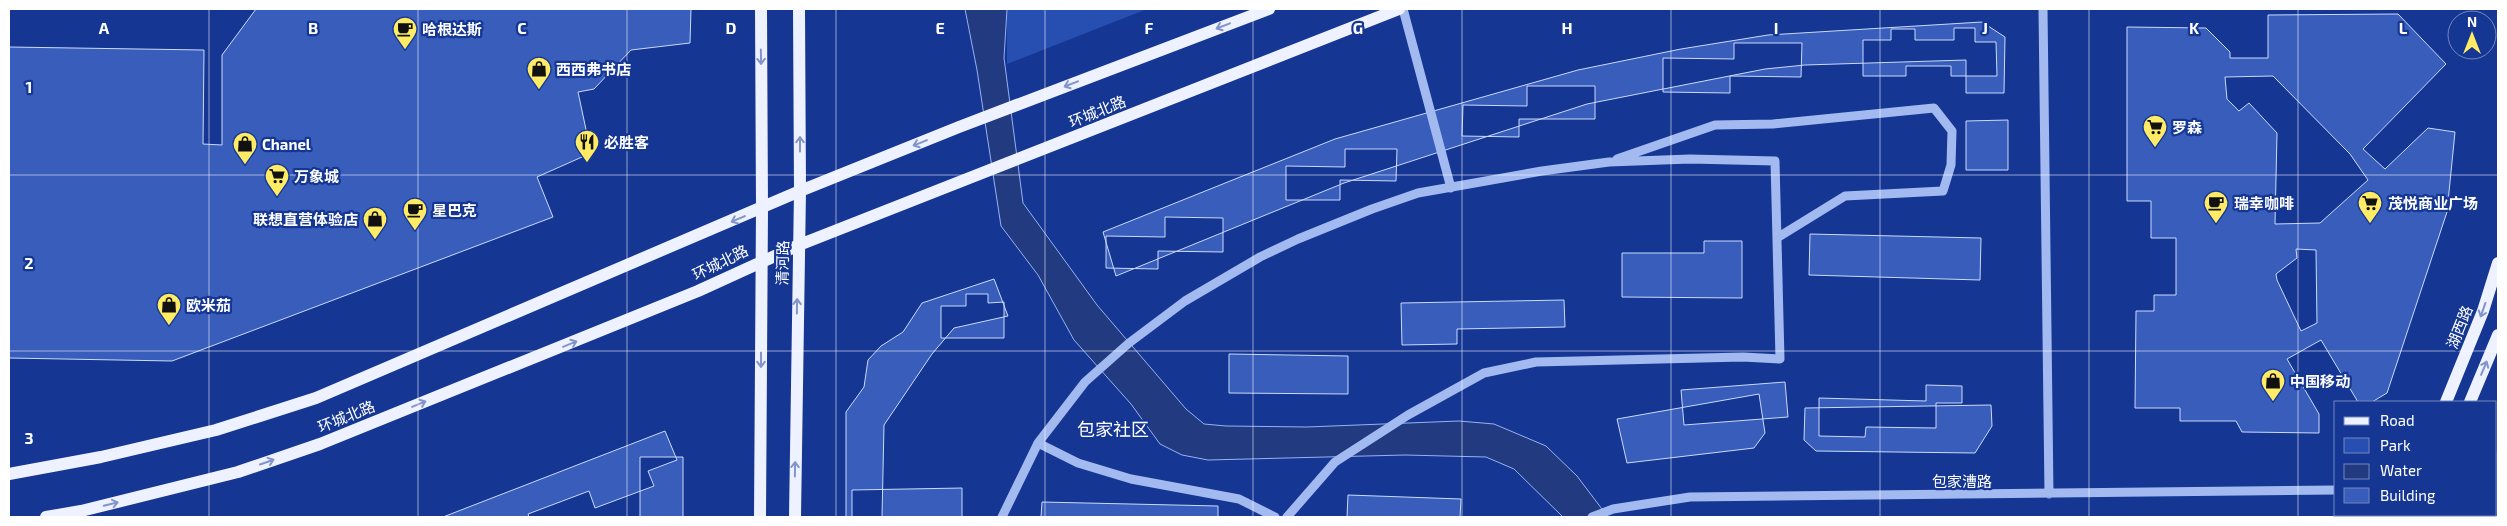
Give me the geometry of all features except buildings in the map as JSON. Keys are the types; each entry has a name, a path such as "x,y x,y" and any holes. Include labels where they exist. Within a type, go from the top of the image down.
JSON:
{"main road":[{"name":"清河路","path":"760,517 761,9"},
{"name":"清河路","path":"795,517 800,191 799,9"},
{"name":"环城北路","path":"9,474 101,457 216,430 316,398 800,191 959,127 1269,9"},
{"name":"环城北路","path":"46,517 82,514 238,472 320,444 688,295 762,260 799,245 1399,9"},
{"name":"湖西路","path":"2446,401 2484,311 2498,263"},
{"path":"2470,401 2498,335"}],"street":[{"path":"1403,9 1451,188"},
{"path":"2043,9 2049,494"},
{"path":"1608,162 1714,125 1772,124 1934,108 1952,131 1951,165 1943,192 1845,196 1777,238"},
{"path":"1002,517 1038,442 1085,382 1129,342 1185,301 1260,257 1298,239 1372,209 1418,194 1608,162 1690,159 1775,161 1780,359 1742,357 1536,362 1484,373 1408,415 1335,462 1287,517"},
{"path":"1038,442 1078,463 1132,479 1239,499 1275,517"},
{"name":"包家漕路","path":"1592,517 1613,509 1690,497 2334,490"}],"green space":[{"path":"1147,9 1007,64 1007,10"},
{"path":"2498,449 2498,517 2456,517 2497,516"}],"water":[{"path":"965,9 1007,9 1004,58 1023,203 1097,305 1186,409 1204,424 1307,427 1459,421 1494,424 1546,446 1577,476 1608,517 1563,517 1514,469 1486,457 1405,455 1208,460 1182,455 1160,444 1131,404 1074,340 1038,275 1001,226 977,70"}],"place":[{"name":"哈根达斯","path":"405,50"},
{"name":"西西弗书店","path":"539,90"},
{"name":"罗森","path":"2155,148"},
{"name":"必胜客","path":"587,163"},
{"name":"Chanel","path":"245,165"},
{"name":"万象城","path":"277,197"},
{"name":"瑞幸咖啡","path":"2216,224"},
{"name":"茂悦商业广场","path":"2370,224"},
{"name":"星巴克","path":"415,231"},
{"name":"联想直营体验店","path":"375,240"},
{"name":"欧米茄","path":"169,326"},
{"name":"中国移动","path":"2273,402"}],"district":[{"name":"包家社区","path":"1113,429"}]}
